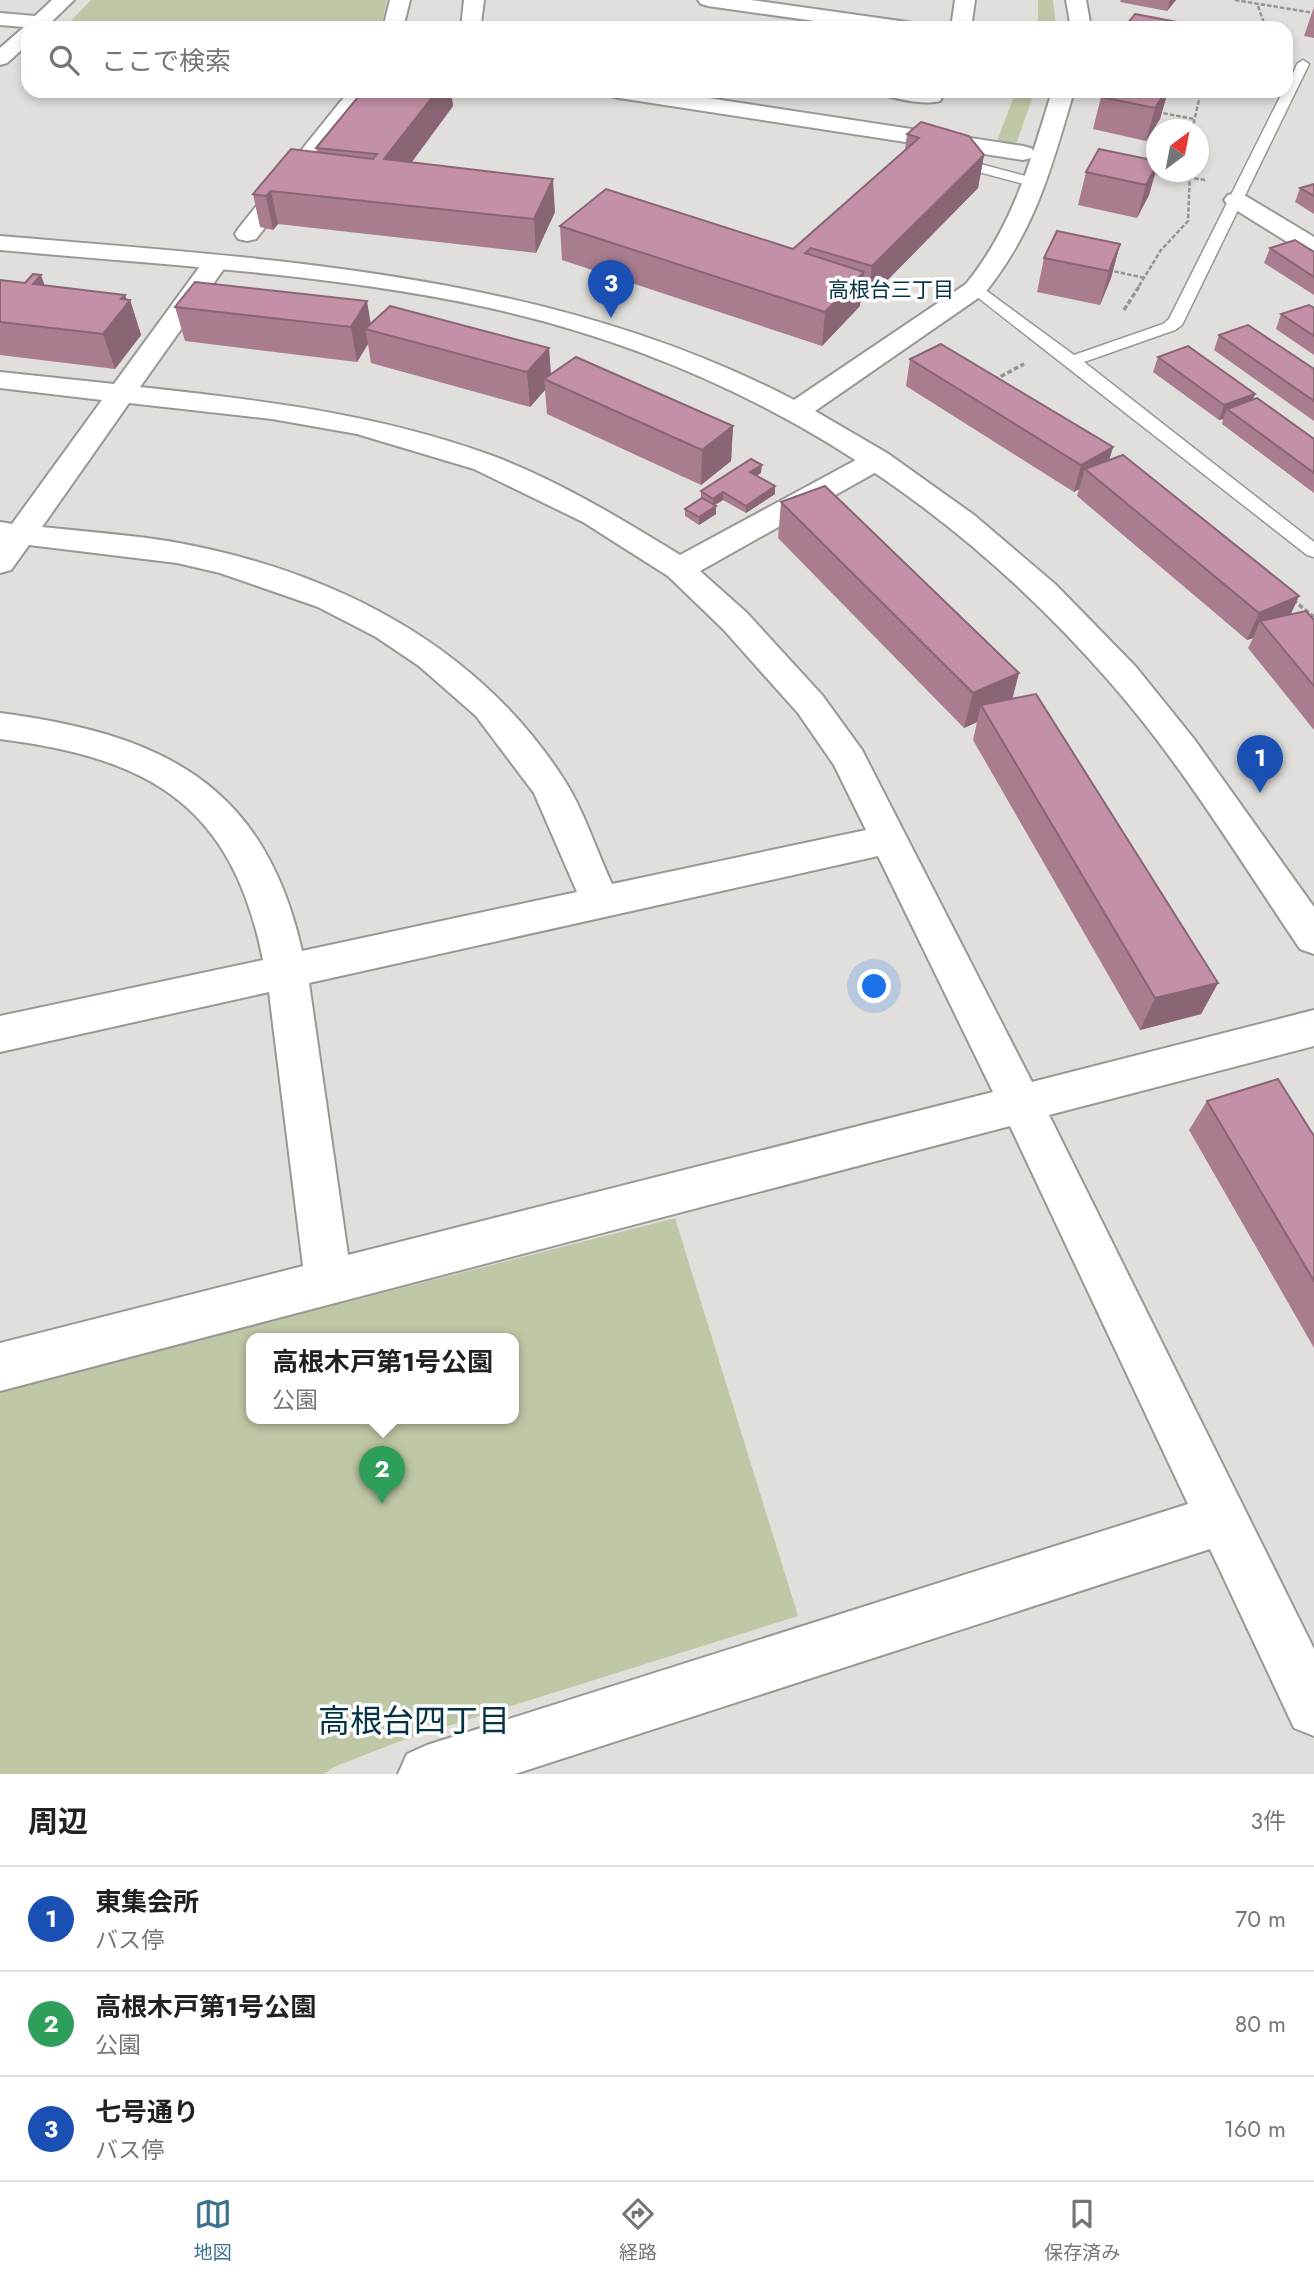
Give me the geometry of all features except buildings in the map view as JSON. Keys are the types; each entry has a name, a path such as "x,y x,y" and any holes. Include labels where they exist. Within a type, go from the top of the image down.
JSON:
{"street":[{"path":"42,21 64,0"},
{"path":"395,21 400,0"},
{"path":"471,21 474,0"},
{"path":"708,0 823,8 878,21"},
{"path":"962,21 965,0"},
{"path":"1076,0 1084,21"},
{"path":"0,19 21,25"},
{"path":"0,59 21,40"},
{"path":"247,234 354,98"},
{"path":"665,98 1023,153"},
{"path":"795,412 975,289 995,267 1013,239 1035,183 1061,98"},
{"path":"1236,200 1314,248"},
{"path":"0,243 335,275 441,290 549,316 701,369 795,412 877,460 953,516 1031,579 1096,644 1160,718 1314,938"},
{"path":"0,563 10,533 122,393 215,263"},
{"path":"0,380 272,410 359,426 433,446 484,463 594,515 679,569 735,621 810,704 849,759 1021,1104 1314,1708"},
{"path":"679,569 877,460"},
{"path":"10,533 177,553 227,564 329,599 388,629 431,658 488,707 550,787 600,901"},
{"path":"0,726 68,736 110,750 176,782 209,804 233,832 263,889 288,971 328,1282"},
{"path":"0,1034 890,839"},
{"path":"0,1367 1314,1028"},
{"path":"452,1770 1222,1519"}],"lane":[{"path":"1293,63 1310,68"},
{"path":"1293,83 1310,68"},
{"path":"1072,361 1177,322 1286,98"},
{"path":"933,156 1035,183"},
{"path":"975,289 1072,361 1314,551"}],"path":[{"path":"1235,0 1314,13"},
{"path":"1258,5 1263,21"},
{"path":"1154,112 1194,119 1199,98"},
{"path":"1124,310 1161,250 1188,222 1189,182"},
{"path":"1209,182 1236,200"},
{"path":"1108,270 1145,278"},
{"path":"1292,600 1314,617"}],"green space":[{"path":"91,0 387,0 382,21 71,21"},
{"path":"1038,0 1053,0 1055,21 1038,21"},
{"path":"1013,98 1032,98 1016,144 997,141"},
{"path":"675,1218 798,1616 403,1740 334,1767 324,1774 0,1774 0,1391"}],"place":[{"name":"七号通り","path":"611,318"},
{"name":"東集会所","path":"1260,793"},
{"name":"高根木戸第1号公園","path":"382,1504"}],"district":[{"name":"高根台三丁目","path":"891,290"},
{"name":"高根台四丁目","path":"414,1721"}]}
